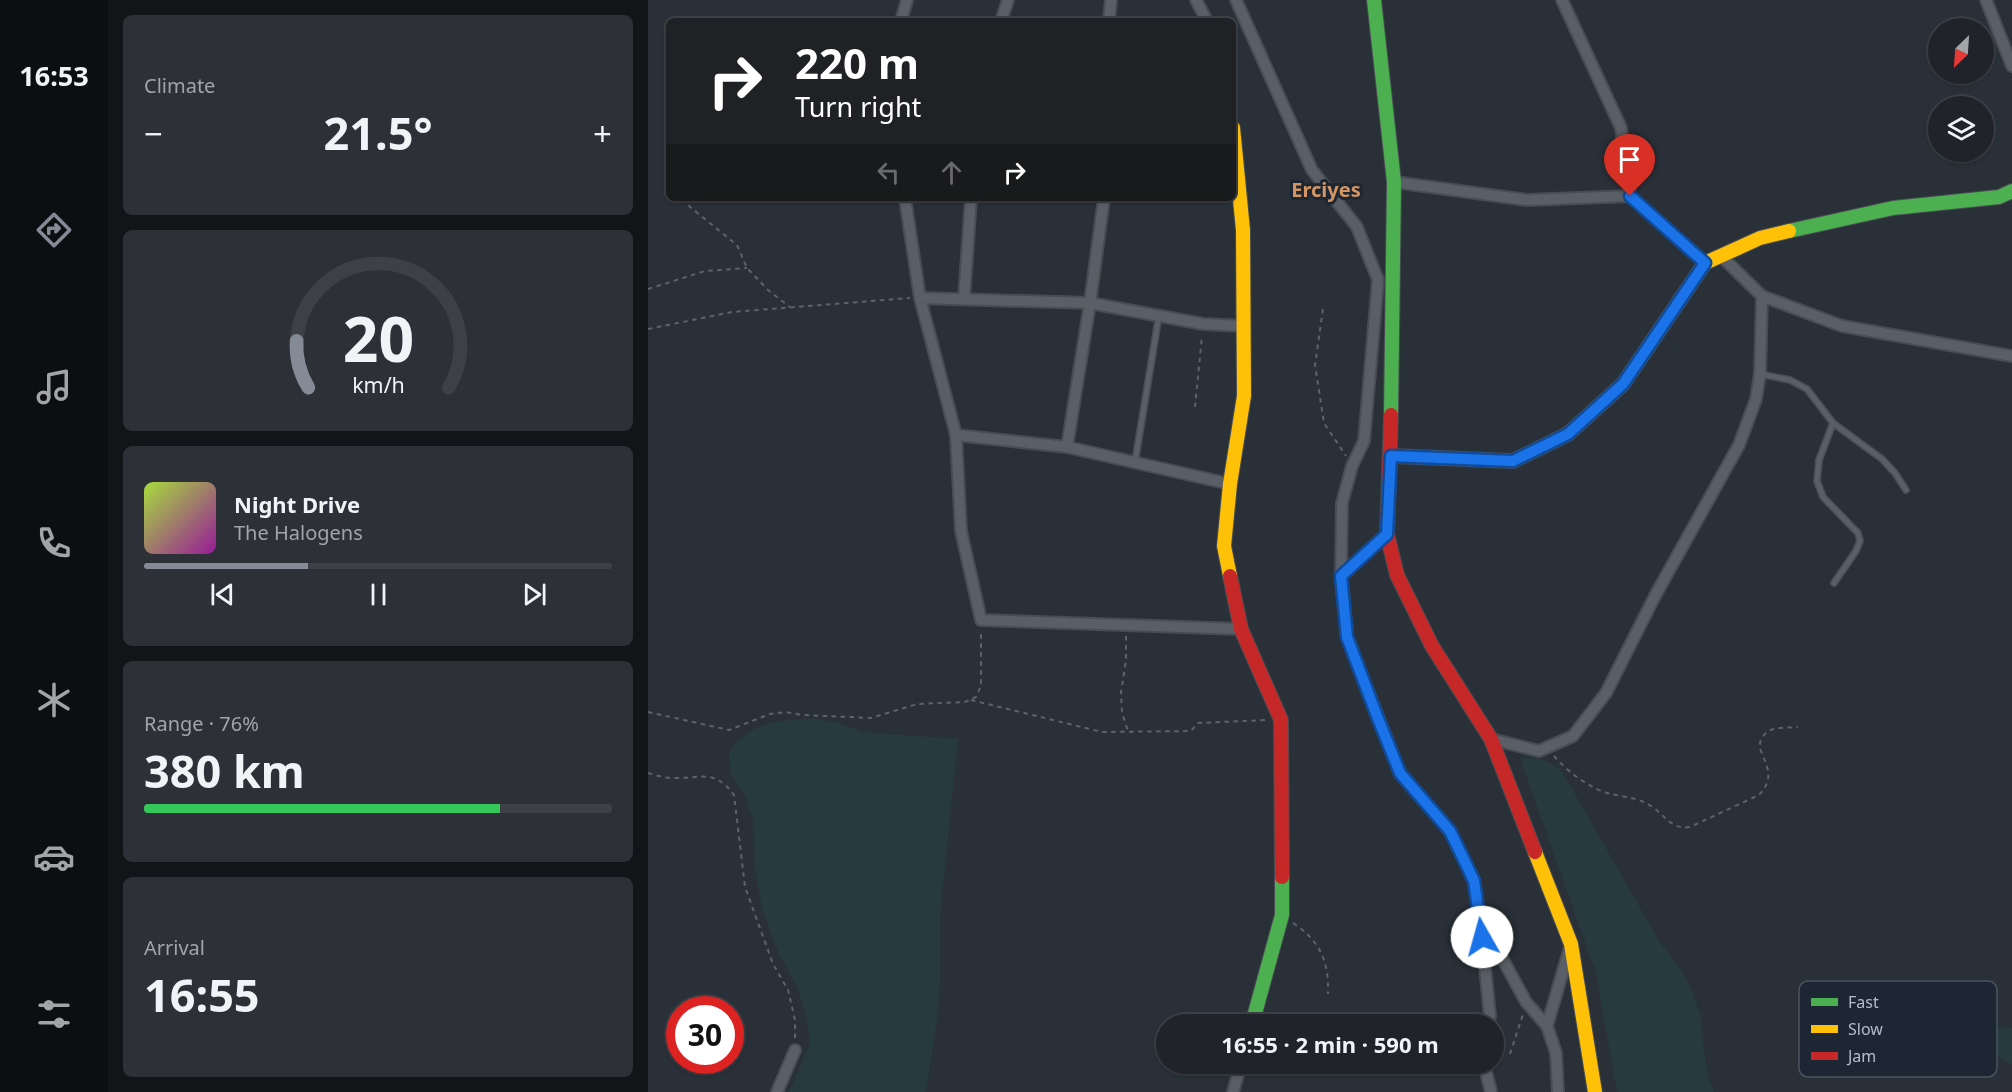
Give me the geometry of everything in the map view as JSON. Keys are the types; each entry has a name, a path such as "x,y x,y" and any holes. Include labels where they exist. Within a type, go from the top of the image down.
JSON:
{"street":[{"path":"905,18 907,0"},
{"path":"1002,18 1008,0"},
{"path":"1109,18 1111,0"},
{"path":"1196,0 1205,18"},
{"path":"1236,0 1312,170 1357,227 1378,280 1364,441 1352,466 1342,503 1341,576 1347,637 1400,773 1450,831 1474,881 1490,1014"},
{"path":"1374,0 1394,182 1391,456 1387,534 1397,574 1432,646 1491,739 1571,944 1595,1092"},
{"path":"1562,0 1621,128 1630,196 1705,263"},
{"path":"1986,0 2012,66"},
{"path":"1236,156 1243,230 1244,396 1230,484 1224,546 1241,629 1281,720 1282,915 1255,1014"},
{"path":"1394,182 1527,200 1630,196"},
{"path":"1391,456 1513,461 1568,434 1623,384 1705,263 1760,238 1882,210 1999,197 2012,191"},
{"path":"905,201 920,298 956,435 961,531 981,620 1126,627 1241,629"},
{"path":"964,299 971,201"},
{"path":"1067,447 1104,201"},
{"path":"1721,255 1762,296 1842,326 2012,356"},
{"path":"1378,280 1393,285"},
{"path":"1491,739 1539,751 1547,748 1573,736 1606,693 1656,594 1739,445 1756,399 1760,374 1762,296"},
{"path":"920,298 1090,303 1203,324 1244,326"},
{"path":"956,435 1067,447 1230,484"},
{"path":"1341,576 1387,534"},
{"path":"1480,918 1526,1002 1547,1026 1556,1053 1558,1092"},
{"path":"1547,1026 1571,944"},
{"path":"777,1092 795,1050"},
{"path":"1233,1092 1238,1074"},
{"path":"1486,1074 1491,1092"}],"lane":[{"path":"1135,462 1159,315"},
{"path":"1760,374 1802,385 1811,393 1833,423 1882,459 1906,490"},
{"path":"1833,423 1817,466 1818,486 1823,497 1858,532 1860,541 1834,583"}],"path":[{"path":"685,201 737,245 747,268 768,290 790,307"},
{"path":"648,289 705,271 747,268"},
{"path":"648,329 732,312 920,298"},
{"path":"1323,309 1315,365 1324,423 1352,466"},
{"path":"1194,407 1203,324"},
{"path":"971,700 976,697 981,686 981,620"},
{"path":"1126,627 1126,660 1121,693 1122,713 1128,731"},
{"path":"648,712 729,730 770,714 786,712 802,715 871,718 917,704 971,700 1102,732 1191,731 1198,723 1281,720"},
{"path":"1547,748 1562,766 1581,779 1609,793 1635,798 1652,806 1670,824 1683,828 1690,827 1759,795 1767,784 1768,778 1768,768 1761,750 1761,739 1764,734 1774,729 1798,727"},
{"path":"648,773 671,778 704,776 716,778 734,795 745,887 773,964 788,990 795,1020 795,1050"},
{"path":"1282,915 1306,932 1323,955 1329,974 1329,994"},
{"path":"1510,1054 1526,1002"}],"green space":[{"path":"809,718 836,722 862,732 958,739 940,915 940,984 937,1019 926,1092 789,1092 810,1044 807,1020 799,992 776,947 762,909 755,868 753,818 744,793 731,775 729,758 730,751 738,740 754,729 774,722"},
{"path":"1520,758 1543,760 1554,765 1563,773 1659,941 1689,983 1700,1014 1707,1073 1714,1092 1617,1092 1596,973"},
{"path":"1997,1027 2012,1028 2012,1064 1997,1056"}],"traffic: fast":[{"path":"1374,0 1394,182 1391,415"},
{"path":"1789,231 1893,208 1999,197 2012,191"},
{"path":"1255,1014 1282,915 1282,877"}],"traffic: slow":[{"path":"1230,576 1224,546 1230,484 1244,396 1243,230 1236,159"},
{"path":"1391,456 1513,461 1568,434 1623,384 1705,263 1760,238 1789,231"},
{"path":"1535,852 1571,944 1595,1092"}],"traffic: jam":[{"path":"1391,415 1387,534 1397,575 1432,646 1491,739 1535,852"},
{"path":"1230,576 1241,629 1281,720 1282,877"}],"district":[{"name":"Erciyes","path":"1326,190"}],"route":[{"path":"1482,937 1474,881 1466,864 1450,831 1400,773 1377,716 1347,637 1341,576 1387,534 1391,456 1513,461 1568,434 1623,384 1705,263 1630,196"}]}
